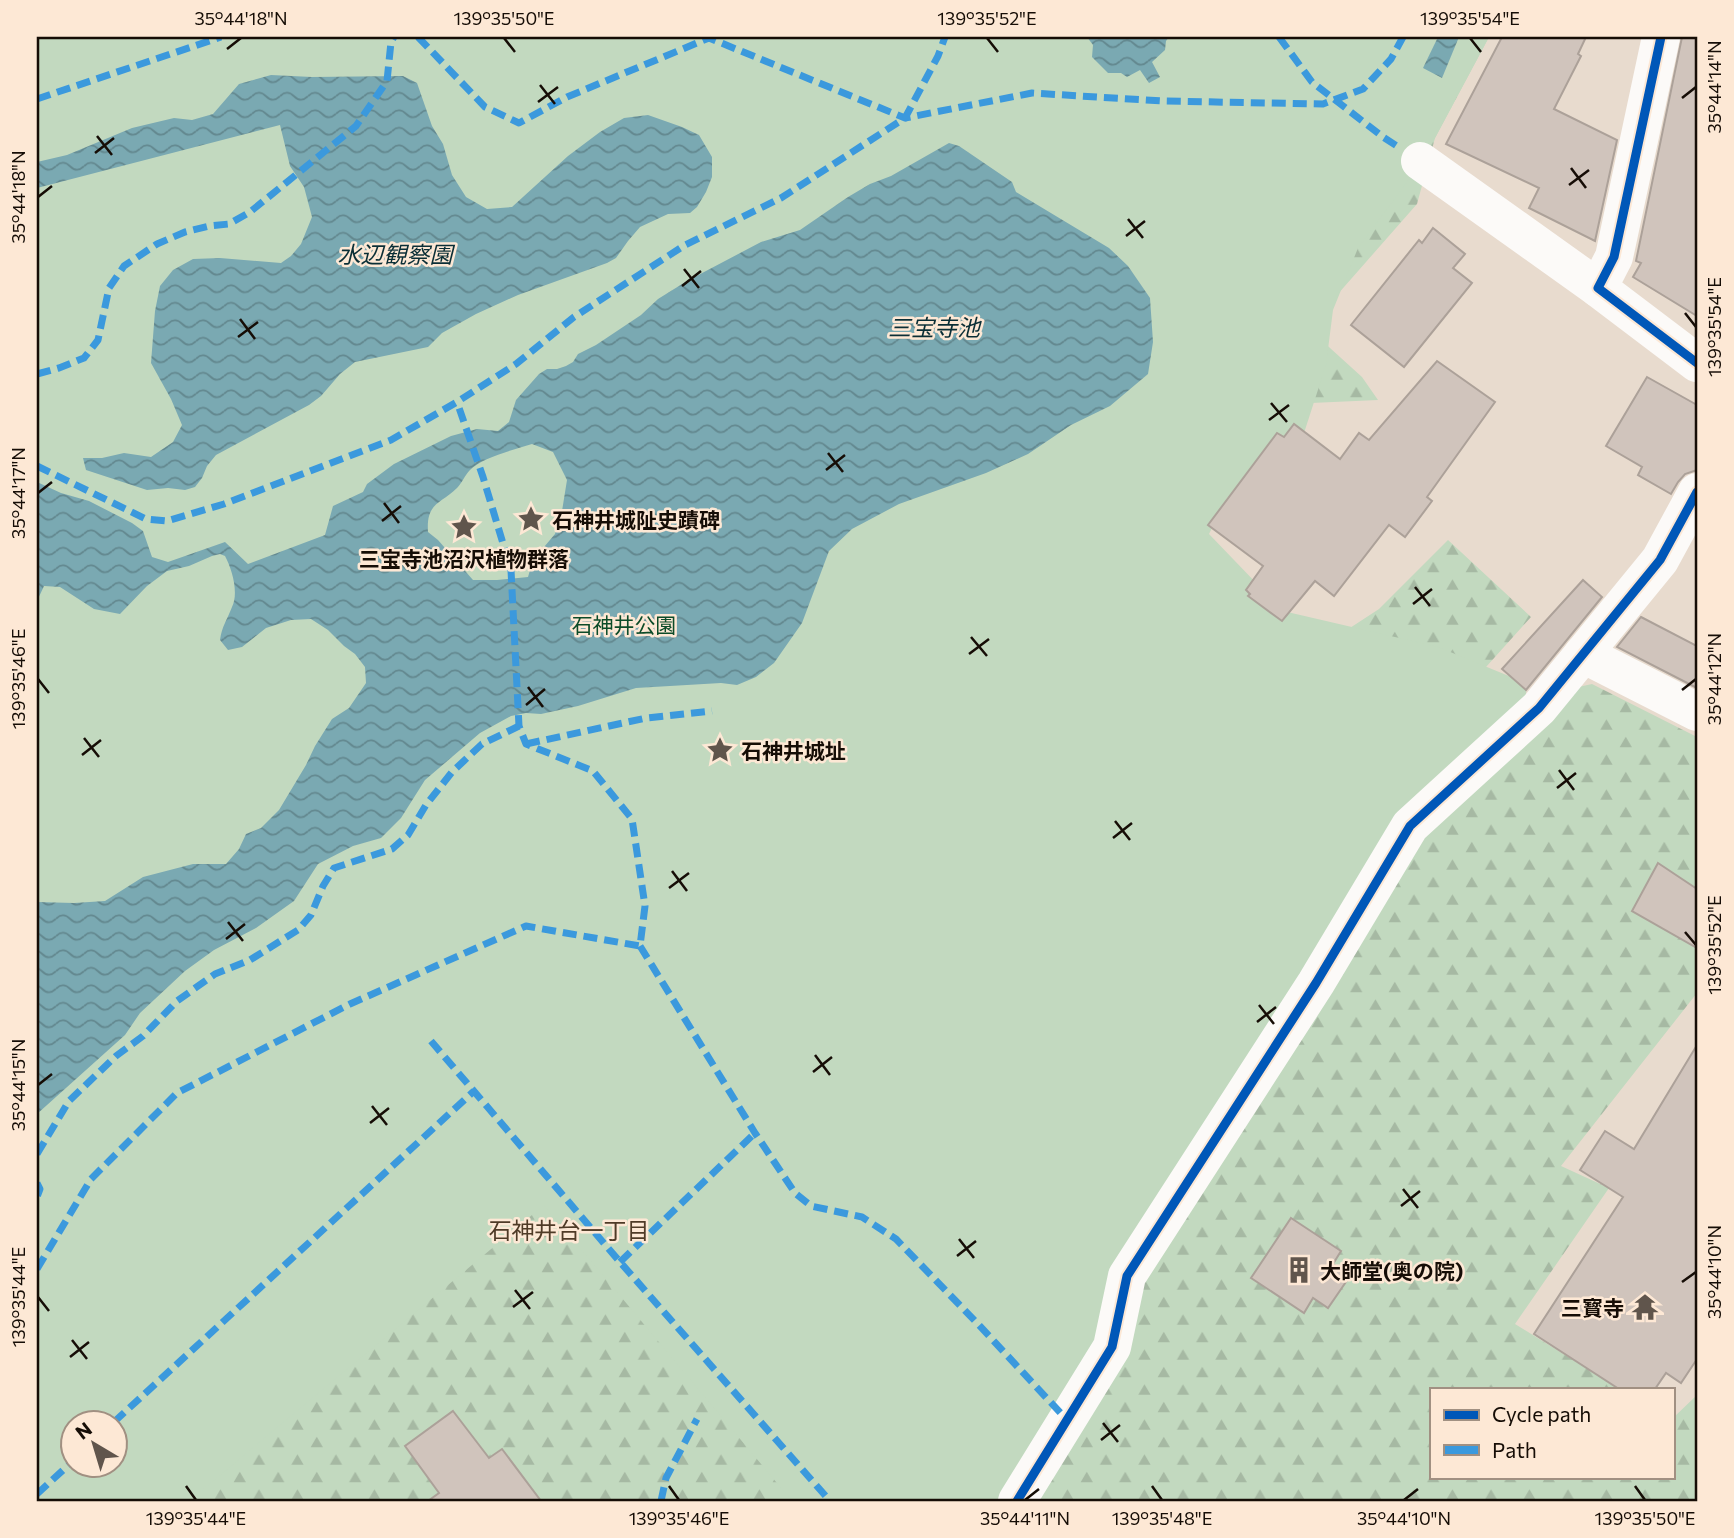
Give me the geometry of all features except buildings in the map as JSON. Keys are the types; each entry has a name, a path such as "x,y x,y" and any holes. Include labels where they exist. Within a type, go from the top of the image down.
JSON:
{"street":[{"path":"1598,288 1614,257 1661,37"},
{"path":"1420,161 1598,288 1697,363"},
{"path":"1017,1501 1112,1347 1127,1276 1316,983 1410,826 1539,708 1660,560 1697,492"},
{"path":"1583,654 1697,712"}],"green space":[{"name":"石神井公園","path":"37,37 1489,37 1435,138 1417,204 1308,328 1362,377 1378,400 1289,404 1184,544 1249,634 1333,639 1379,609 1448,540 1531,617 1486,667 1502,704 1592,684 1697,737 1697,993 1561,1166 1609,1188 1515,1324 1618,1388 1430,1388 1430,1478 1674,1478 1674,1417 1697,1395 1697,1501 37,1501"},
{"name":"石神井公園","path":"37,37 1489,37 1413,174 1358,248 1333,310 1326,365 1304,433 1227,498 1209,534 1283,611 1438,647 1526,683 1526,706 1466,761 1003,1501 792,1501 544,1205 189,1501 37,1501"}],"water":[{"path":"1087,37 1169,37 1165,50 1152,62 1160,77 1149,83 1140,70 1127,77 1121,73 1108,73 1092,57 1093,45"},
{"path":"1438,37 1459,37 1442,78 1423,68"},
{"name":"水辺観察園","path":"271,75 403,76 417,83 432,126 443,144 452,175 466,197 487,209 512,207 568,156 624,118 648,115 699,135 712,157 712,177 697,207 690,213 668,214 640,227 616,258 607,263 518,295 476,314 442,333 428,347 355,362 309,405 216,455 195,487 185,490 147,490 86,470 83,458 102,458 124,453 151,457 173,442 182,425 151,363 160,286 173,270 193,259 220,258 281,263 301,244 312,217 304,187 290,166 280,125 37,188 37,162 67,155 132,128 174,118 192,120 213,114 239,84"},
{"name":"三宝寺池","path":"949,143 959,146 1012,182 1016,192 1109,248 1128,266 1150,298 1153,342 1148,374 1110,406 1071,425 1028,454 986,473 899,504 852,529 829,551 802,623 774,663 756,677 737,685 721,683 636,688 578,706 541,714 511,716 480,733 425,780 401,818 381,838 353,846 318,864 294,901 256,928 214,950 185,971 140,1013 125,1035 37,1114 37,902 105,901 143,877 193,864 226,864 239,849 246,834 261,828 279,810 332,719 349,708 366,683 365,667 355,654 311,619 291,620 266,628 242,647 228,650 220,640 234,601 235,588 228,561 220,554 167,571 147,586 120,614 94,609 60,587 44,586 37,601 37,482 89,501 132,523 143,531 152,557 168,562 225,542 248,564 325,535 333,506 363,492 367,484 394,464 451,436 477,429 498,431 509,422 516,400 539,374 573,362 578,354 641,315 658,299 687,281 761,242 800,230 848,197","holes":["532,444 553,452 567,480 555,534 533,560 528,577 473,580 428,532 432,509 457,488 470,470 482,462"]}],"marked path":[{"path":"37,99 221,37"},
{"path":"37,374 84,358 98,340 109,288 124,266 157,244 185,232 229,224 250,212 356,126 387,81 391,42 394,37"},
{"path":"418,37 485,107 519,123 567,97 709,38 905,118 1032,93 1162,101 1323,104 1363,89 1391,59 1403,37"},
{"path":"37,466 146,519 167,521 224,504 391,440 516,364 574,317 685,245 781,198 905,118 938,56 945,37"},
{"path":"1279,37 1312,82 1397,146"},
{"path":"37,1269 91,1179 177,1093 350,1004 526,926 640,946 645,906 632,819 593,771 526,744 519,726 511,570 457,402"},
{"path":"526,744 646,718 712,711"},
{"path":"37,1154 69,1101 116,1056 143,1036 177,1001 215,974 250,960 298,930 311,915 334,868 392,849 408,835 426,805 452,772 482,744 519,726"},
{"path":"640,946 795,1193 811,1206 862,1217 896,1239 1068,1421"},
{"path":"431,1041 830,1501"},
{"path":"129,1408 474,1091"},
{"path":"620,1262 755,1133"},
{"path":"37,1183 40,1189 37,1197"},
{"path":"661,1501 666,1478 697,1419"},
{"path":"37,1494 60,1473"}],"cycle path":[{"path":"1661,37 1614,257 1598,288 1697,363"},
{"path":"1017,1501 1112,1347 1127,1276 1316,983 1410,826 1539,708 1660,560 1697,492"}],"place":[{"name":"石神井城阯史蹟碑","path":"531,519"},
{"name":"三宝寺池沼沢植物群落","path":"464,527"},
{"name":"石神井城址","path":"720,750"},
{"name":"大師堂(奥の院)","path":"1299,1270"},
{"name":"三寳寺","path":"1645,1307"}],"district":[{"name":"石神井台一丁目","path":"569,1230"}]}
